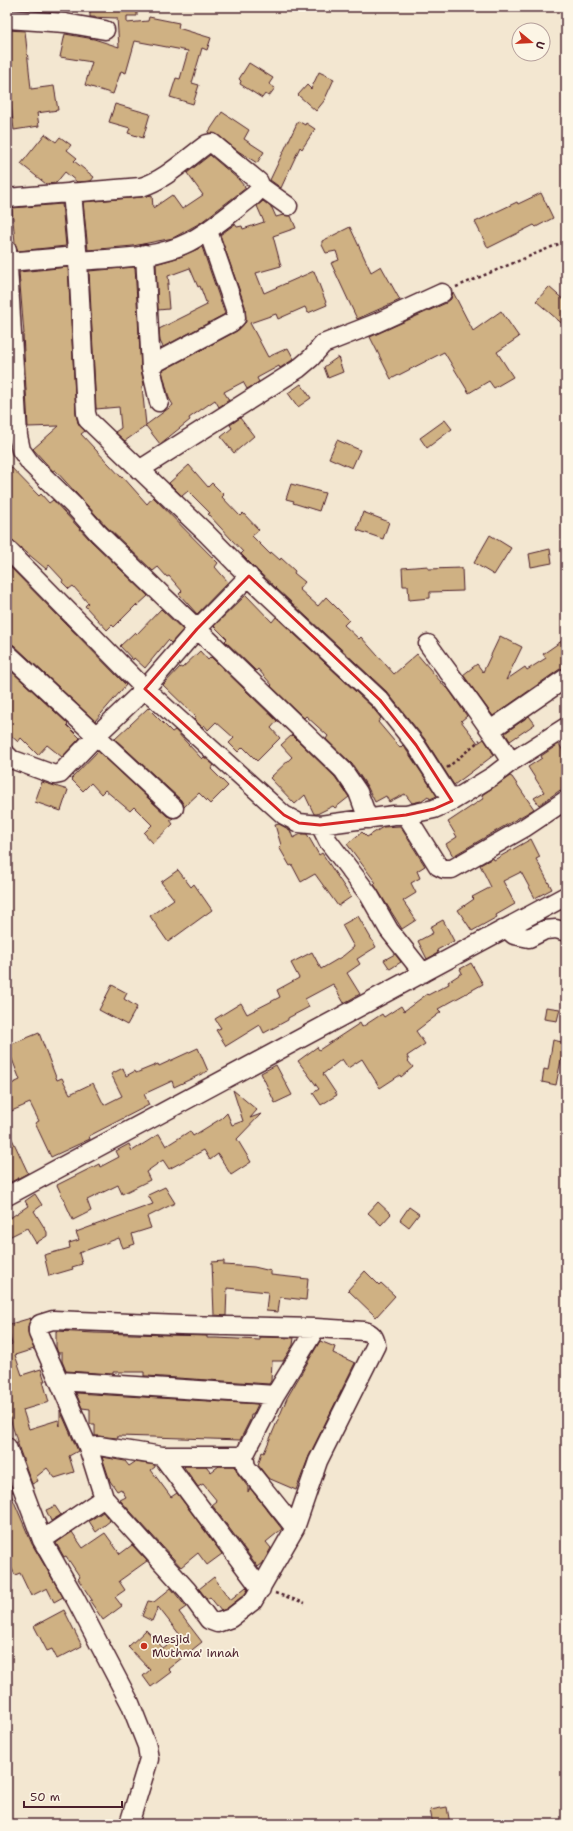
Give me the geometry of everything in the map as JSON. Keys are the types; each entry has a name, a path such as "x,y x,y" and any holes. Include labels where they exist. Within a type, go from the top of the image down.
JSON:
{"street":[{"path":"7,19 65,23 105,30"},
{"path":"7,198 141,187 150,184 207,144 212,143 259,182 260,186 288,206"},
{"path":"260,186 259,190 253,196 208,231 187,242 164,251 146,254 77,259 7,256 18,436 21,450 31,464 73,505 98,534 343,770 358,792 368,819"},
{"path":"72,192 86,413 88,420 380,700 416,745 452,801"},
{"path":"151,368 155,363 232,322 236,318 235,309 208,231"},
{"path":"146,254 151,368 159,402"},
{"path":"139,470 298,369 311,358 323,344 374,324 442,293"},
{"path":"7,549 145,689 284,815 299,823 320,825 394,815 406,815 434,809 452,801 566,727"},
{"path":"7,755 11,759 58,775 96,735 145,689 197,629 249,576"},
{"path":"428,644 469,702 492,730 511,762"},
{"path":"7,653 174,808"},
{"path":"492,730 566,678"},
{"path":"406,815 438,866 444,869 452,869 524,828 566,800"},
{"path":"320,825 328,841 369,895 389,930 423,973"},
{"path":"7,1196 566,896"},
{"path":"506,928 514,934 529,938 545,930 556,929 566,932"},
{"path":"53,1320 316,1328 364,1331 369,1332 375,1338 376,1345 318,1461 295,1528 266,1577 261,1589 253,1601 231,1618 217,1623 209,1620 187,1590 104,1498 88,1447 59,1381 38,1333 38,1327 44,1321 53,1320"},
{"path":"295,1528 246,1467 244,1456 275,1395 316,1328"},
{"path":"59,1381 275,1395"},
{"path":"88,1447 99,1446 162,1456 244,1456"},
{"path":"7,1448 42,1540 75,1598 130,1703 147,1746 148,1759 130,1824"},
{"path":"162,1456 261,1589"},
{"path":"42,1540 104,1498"}],"path":[{"path":"442,293 566,241"},
{"path":"435,776 492,730"},
{"path":"261,1589 306,1603"}],"highlighted area":[{"path":"249,576 380,700 416,745 452,801 434,809 406,815 320,825 299,823 284,815 145,689 197,629"}],"building":[{"path":"7,7 50,7 49,11 7,9"},
{"path":"90,7 137,7 137,16 127,16 127,23 148,21 149,17 179,23 178,28 211,38 207,50 202,48 192,83 199,85 193,104 170,97 176,78 180,79 188,51 135,41 126,73 121,71 113,94 85,85 92,62 60,57 65,34 94,39 119,47 117,18 90,17"},
{"path":"7,30 25,31 31,89 54,86 58,110 37,113 39,126 14,130 7,70 7,66 10,66"},
{"path":"249,63 273,78 269,84 275,88 269,96 265,94 262,98 240,84 241,81 239,79"},
{"path":"319,72 334,79 324,101 316,111 298,95 307,85 311,89"},
{"path":"115,104 150,114 143,138 128,133 130,128 109,122"},
{"path":"222,112 249,130 244,139 264,152 257,163 238,151 218,135 208,133"},
{"path":"298,121 305,125 306,123 315,129 302,149 300,147 281,188 270,180"},
{"path":"45,134 56,142 60,137 71,145 67,150 77,158 74,161 94,177 91,181 77,182 65,172 56,183 46,184 21,164"},
{"path":"210,155 238,179 246,188 200,223 173,238 133,246 88,250 83,202 152,195 153,208 172,195 182,209 203,195 187,173"},
{"path":"541,193 553,218 536,227 534,225 488,248 475,222 517,202 518,204"},
{"path":"263,201 272,208 276,217 283,215 291,216 296,228 273,236 281,266 256,273 264,293 314,271 327,305 308,313 305,307 278,319 276,314 250,323 268,357 288,348 294,359 280,368 279,366 257,378 259,382 247,389 243,382 224,392 229,400 219,407 215,400 189,418 190,420 160,444 146,426 125,441 115,432 121,428 119,407 96,409 89,271 135,267 141,369 144,385 142,386 146,425 173,405 169,398 162,371 237,331 246,322 245,306 220,235 235,224 237,227 242,226 243,229 264,222 257,206"},
{"path":"62,204 66,246 18,251 15,243 12,208"},
{"path":"350,227 371,272 381,266 400,300 357,319 331,263 339,260 336,251 326,253 322,245 322,241"},
{"path":"202,247 225,314 163,347 160,341 159,329 207,305 200,286 198,287 190,268 168,276 169,284 167,284 169,309 158,310 156,264 180,257"},
{"path":"68,267 76,414 78,423 85,431 81,434 147,504 153,497 218,563 215,567 228,582 197,614 179,594 182,591 169,576 167,577 158,567 153,571 106,526 55,470 53,471 33,449 59,426 28,427 24,334 19,272"},
{"path":"549,287 566,302 566,327 536,301"},
{"path":"453,292 473,331 501,311 519,337 497,352 513,377 494,388 489,381 469,393 444,352 391,379 370,337 446,303 451,299"},
{"path":"338,357 343,372 328,378 324,367"},
{"path":"301,384 311,398 298,407 288,393"},
{"path":"240,418 254,436 234,453 221,437 232,428 230,425"},
{"path":"445,420 452,429 427,448 420,438"},
{"path":"337,440 360,450 352,468 329,458"},
{"path":"7,463 39,496 41,494 49,503 53,500 91,541 148,596 137,606 136,605 114,627 112,625 107,630 85,606 88,603 73,586 69,589 49,565 46,569 14,542 7,539"},
{"path":"189,465 208,487 212,483 224,495 222,497 240,516 243,513 259,530 252,536 270,554 271,552 280,560 281,558 295,571 294,573 305,582 299,589 318,606 326,597 349,620 344,625 359,639 361,637 394,674 417,654 446,688 447,687 467,716 461,721 478,743 484,739 494,755 454,785 424,738 387,692 241,554 243,552 208,514 210,513 188,491 182,496 169,483"},
{"path":"291,484 325,493 319,511 293,503 294,501 286,499"},
{"path":"363,512 389,522 383,539 357,530"},
{"path":"490,535 511,548 494,575 474,563"},
{"path":"550,549 552,563 531,567 529,554"},
{"path":"7,564 126,685 95,721 14,645 7,643"},
{"path":"428,566 428,569 462,568 463,591 430,592 430,598 409,600 408,586 403,586 402,568"},
{"path":"246,595 272,622 276,617 372,707 381,718 378,722 400,748 403,745 437,796 430,799 428,796 421,801 412,803 405,794 389,802 386,796 375,802 367,786 352,764 326,739 328,736 306,716 304,718 271,686 272,685 258,669 256,671 225,641 227,639 214,626"},
{"path":"161,609 183,630 171,643 168,640 145,668 134,658 133,660 120,646 135,632 137,634"},
{"path":"500,636 522,647 506,680 525,667 527,670 546,658 543,654 566,638 566,668 560,669 493,716 463,675 477,664 483,672"},
{"path":"200,651 208,660 211,657 277,721 271,728 280,738 257,761 243,747 238,752 229,743 234,738 216,722 208,730 204,725 202,727 194,719 196,717 163,685 180,667 182,668"},
{"path":"7,667 68,724 67,725 80,738 62,757 47,745 38,755 21,738 18,742 7,732"},
{"path":"148,708 172,732 175,730 202,759 204,757 214,765 211,769 228,786 210,804 199,793 184,807 181,800 115,739"},
{"path":"529,716 535,724 510,741 505,733"},
{"path":"292,735 335,777 349,797 335,808 333,806 314,814 305,795 295,804 270,778 292,757 281,745"},
{"path":"559,744 566,756 566,786 539,805 534,798 544,792 528,767"},
{"path":"98,751 167,816 173,818 170,820 173,824 153,843 144,833 152,825 134,807 130,811 105,790 101,794 91,783 83,791 71,779"},
{"path":"510,776 534,809 453,856 446,844 457,837 448,822 484,798 482,795"},
{"path":"42,782 68,790 61,811 35,802"},
{"path":"279,824 290,830 293,838 301,834 307,834 319,855 322,853 351,897 338,906 315,874 301,882 292,865 290,866 279,847 281,845 275,825"},
{"path":"400,826 425,866 417,871 420,878 411,883 416,893 403,901 416,920 402,929 374,884 376,883 347,844 362,832 367,837 383,827"},
{"path":"531,839 540,857 536,859 552,889 535,898 521,872 503,881 515,904 496,915 497,917 472,931 458,910 474,899 472,897 491,887 480,865 493,858 494,860"},
{"path":"178,870 191,887 194,884 212,910 168,942 150,916 174,899 161,882"},
{"path":"358,916 376,947 357,959 360,964 347,973 360,994 344,1003 333,984 305,999 309,1007 288,1018 288,1020 264,1033 260,1025 226,1046 216,1030 221,1028 215,1019 241,1003 247,1014 280,997 277,990 299,978 291,963 312,952 321,969 343,956 354,947 342,925"},
{"path":"443,920 454,941 437,950 438,953 427,959 418,941 433,933 430,927"},
{"path":"395,954 401,962 390,969 384,960"},
{"path":"471,963 483,984 438,1009 441,1012 416,1031 425,1044 407,1056 408,1061 413,1067 401,1077 400,1075 380,1088 362,1059 348,1068 342,1059 323,1074 337,1095 321,1105 313,1093 319,1089 298,1061 317,1047 319,1050 360,1023 362,1027 382,1014 384,1017 401,1006 404,1011 427,994 428,995 449,984 448,982 462,973 460,969"},
{"path":"112,985 127,993 124,999 137,1007 127,1025 99,1010"},
{"path":"546,1007 560,1009 557,1021 544,1019"},
{"path":"39,1033 57,1080 62,1078 70,1094 93,1083 104,1105 122,1096 111,1074 123,1068 126,1076 135,1071 136,1073 158,1064 159,1066 198,1048 208,1071 174,1087 172,1081 144,1094 149,1105 89,1136 90,1139 51,1157 35,1123 39,1121 30,1103 7,1113 7,1086 20,1080 7,1046"},
{"path":"553,1040 566,1043 566,1061 561,1060 556,1085 542,1082 544,1069 548,1070"},
{"path":"276,1065 292,1095 275,1103 261,1073"},
{"path":"233,1090 257,1110 250,1118 261,1114 237,1139 251,1162 231,1175 218,1154 210,1160 204,1150 169,1169 163,1160 146,1172 150,1180 122,1194 118,1185 87,1200 91,1211 73,1220 57,1185 99,1164 100,1167 119,1157 116,1151 129,1144 132,1151 159,1134 166,1146 190,1131 193,1136 222,1118 227,1113 232,1125 243,1121"},
{"path":"7,1128 28,1173 7,1184"},
{"path":"165,1187 175,1203 147,1217 151,1228 132,1234 135,1244 123,1248 119,1238 79,1253 82,1264 72,1267 73,1269 49,1276 44,1255 70,1248 69,1243 79,1240 76,1232 153,1204 148,1195"},
{"path":"35,1194 42,1205 34,1211 47,1232 47,1236 36,1243 27,1228 7,1238 7,1220 28,1206 25,1201"},
{"path":"378,1202 391,1214 381,1225 368,1213"},
{"path":"409,1207 419,1214 409,1227 400,1220"},
{"path":"224,1261 224,1265 254,1267 271,1271 271,1275 308,1279 306,1300 280,1297 278,1312 266,1311 268,1292 227,1288 226,1316 214,1315 212,1262"},
{"path":"365,1271 379,1285 381,1283 395,1296 376,1317 348,1290"},
{"path":"31,1318 28,1333 34,1349 15,1355 22,1375 41,1369 49,1402 23,1410 29,1429 58,1420 60,1426 60,1410 78,1451 69,1456 74,1472 55,1478 47,1468 36,1477 38,1481 32,1484 7,1408 7,1338 9,1338 11,1345 12,1344 7,1325"},
{"path":"56,1331 207,1336 207,1338 260,1340 260,1337 294,1338 293,1345 283,1361 272,1361 271,1381 269,1384 144,1376 144,1372 113,1372 113,1374 66,1371 62,1361 62,1353 58,1353 56,1347"},
{"path":"320,1341 335,1347 333,1353 355,1363 309,1456 296,1490 268,1478 258,1465 262,1452 264,1453 287,1398"},
{"path":"76,1393 258,1404 253,1415 251,1415 240,1440 118,1436 118,1438 95,1436 95,1424 90,1424 90,1409 82,1408"},
{"path":"102,1457 125,1461 129,1466 135,1462 155,1465 155,1467 151,1470 171,1497 177,1493 222,1554 207,1565 198,1553 181,1567 120,1500 126,1497 121,1489 117,1491 110,1481"},
{"path":"206,1466 211,1472 219,1466 235,1466 238,1474 248,1487 248,1492 250,1488 282,1529 266,1542 271,1548 263,1563 258,1567 212,1505 217,1501 203,1484 198,1487 184,1467"},
{"path":"7,1477 13,1492 10,1492 32,1544 63,1597 54,1602 47,1588 31,1596 20,1573 15,1575 7,1559 10,1556 7,1549"},
{"path":"55,1506 61,1515 51,1521 46,1510"},
{"path":"103,1512 110,1521 96,1532 89,1521"},
{"path":"72,1532 83,1548 105,1533 120,1554 132,1545 147,1561 119,1581 125,1590 115,1597 122,1606 103,1620 90,1601 92,1600 78,1579 80,1577 66,1556 64,1557 56,1543"},
{"path":"214,1577 230,1600 246,1587 248,1589 245,1594 226,1609 221,1611 210,1597 207,1599 199,1589"},
{"path":"171,1588 186,1607 179,1612 202,1642 168,1669 171,1672 151,1687 143,1676 150,1670 128,1647 146,1630 163,1648 180,1635 158,1607 152,1621 142,1616 148,1601 154,1602"},
{"path":"64,1610 82,1646 57,1659 52,1649 47,1651 34,1626"},
{"path":"447,1807 450,1824 433,1824 430,1810"}],"place":[{"name":"Mesjid Muthma' innah","path":"144,1646"}]}
